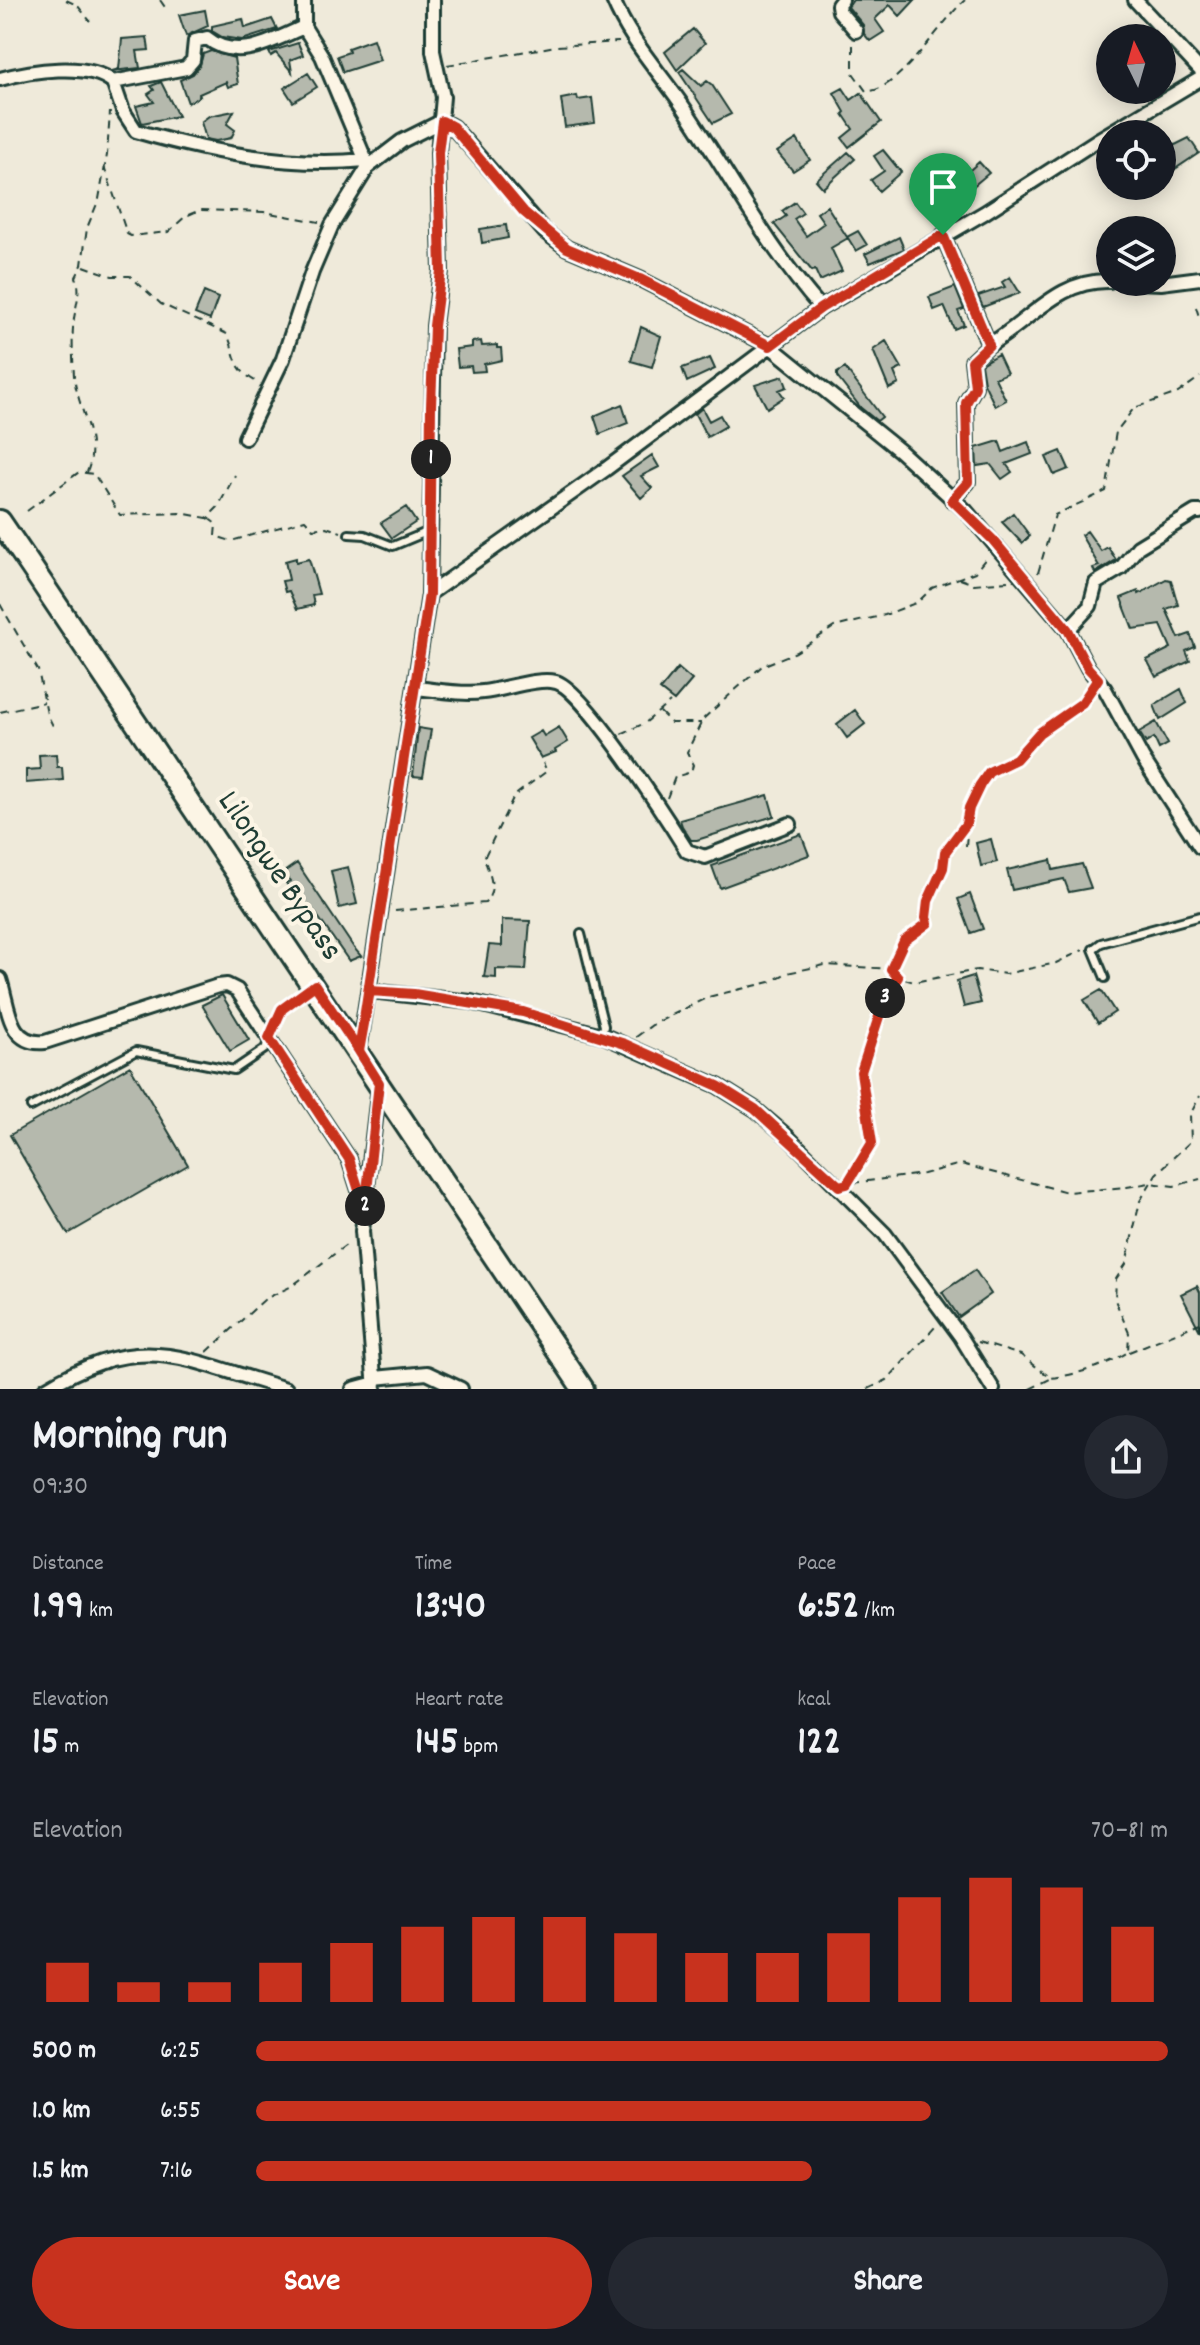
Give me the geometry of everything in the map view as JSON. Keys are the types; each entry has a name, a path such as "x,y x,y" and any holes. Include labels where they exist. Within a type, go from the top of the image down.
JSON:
{"main road":[{"name":"Lilongwe Bypass","path":"0,521 315,985 583,1389"}],"street":[{"path":"304,0 304,27 322,56 367,164"},
{"path":"359,1051 429,594 434,326 441,271 438,153 443,97 433,51 433,0"},
{"path":"613,0 631,37 741,193 791,275 821,308"},
{"path":"842,0 838,5 839,11 856,31"},
{"path":"1135,0 1200,70"},
{"path":"0,79 34,71 93,71 113,82 186,68 193,60 195,41 201,39 207,38 215,45 247,51 304,27"},
{"path":"429,594 606,469 821,308 1200,79"},
{"path":"113,82 123,111 136,131 243,153 321,164 367,164"},
{"path":"245,438 283,359 312,272 332,225 367,164 402,141 442,121"},
{"path":"442,121 453,127 535,222 567,248 640,279 770,346 900,451 952,500 993,540 1068,630 1143,759 1200,847"},
{"path":"943,235 989,345"},
{"path":"1176,281 1200,278"},
{"path":"952,500 968,482 966,403 975,387 972,361 1068,287 1096,281"},
{"path":"1068,630 1090,606 1096,583 1121,568 1138,547 1195,512 1200,512"},
{"path":"416,688 479,693 557,682 570,690 608,737 665,815 687,851 705,857 790,824"},
{"path":"0,979 14,1026 20,1038 31,1043 45,1042 227,985 237,990 349,1159 365,1209"},
{"path":"370,991 471,1002 523,1012 602,1035 718,1086 766,1118 885,1234 961,1337 993,1389"},
{"path":"375,1383 362,1231 379,1083"},
{"path":"45,1389 74,1374 130,1354 165,1354 198,1361 286,1389"},
{"path":"353,1389 427,1373 461,1389"}],"lane":[{"path":"349,534 365,535 393,546 429,531"},
{"path":"1105,978 1093,949 1119,937 1200,916"},
{"path":"581,934 604,1026 602,1035"},
{"path":"31,1107 136,1051 234,1070 265,1049 282,1009 315,985"}],"path":[{"path":"66,0 77,5 90,21"},
{"path":"160,0 167,10"},
{"path":"856,31 851,55 855,63 853,73 866,91 875,92 898,76 965,0"},
{"path":"438,66 556,46 621,41 631,37"},
{"path":"87,472 91,433 78,401 74,375 79,283 76,277 82,265 87,228 99,199 110,108"},
{"path":"104,166 127,234 131,236 168,232 186,216 200,210 234,209 332,225"},
{"path":"82,265 112,276 130,276 161,304 227,334 232,357 242,371 269,387"},
{"path":"1196,307 1200,320"},
{"path":"959,578 974,584 1028,581 1041,568 1055,515 1106,491 1116,432 1134,408 1178,393 1200,377"},
{"path":"27,511 79,472 87,472 94,474 120,515 180,513 207,518 216,524 215,536 231,541 305,520 313,529 326,527 349,534"},
{"path":"207,518 218,507 235,475"},
{"path":"665,815 667,793 675,777 691,772 693,765 687,752 701,723 762,666 796,652 834,627 885,615 918,602 932,588 975,572 986,560 993,540"},
{"path":"0,604 38,670 44,702 55,730"},
{"path":"966,846 966,824 974,794 989,772 1016,759 1039,733 1066,717 1082,703 1098,679"},
{"path":"0,712 44,702"},
{"path":"608,737 645,723 670,702"},
{"path":"659,712 671,723 701,723"},
{"path":"382,911 431,910 485,903 492,895 492,884 484,858 514,796 547,771 543,763"},
{"path":"891,969 904,941 928,923 928,901 940,877 945,852 966,824"},
{"path":"625,1044 652,1025 708,997 825,965 891,969 898,977 914,982 977,970 1005,974 1056,963 1072,953 1093,949"},
{"path":"898,977 885,998 861,1072 872,1143 847,1184 923,1174 961,1164 1067,1192 1149,1183 1174,1186 1200,1179"},
{"path":"1128,1352 1129,1333 1115,1300 1116,1279 1126,1264 1140,1201 1149,1183 1191,1141 1190,1115 1200,1096"},
{"path":"198,1361 265,1299 292,1286 337,1254 362,1231"},
{"path":"868,1389 887,1380 936,1326 940,1309"},
{"path":"1030,1389 1051,1378 1076,1375 1097,1364 1114,1361 1128,1352 1200,1323"},
{"path":"961,1337 1021,1355 1051,1378"}],"building":[{"path":"853,0 915,0 900,16 890,5 875,19 884,32 870,41 864,34 863,25 848,7"},
{"path":"205,10 208,26 186,36 179,15"},
{"path":"243,19 245,28 272,19 277,29 242,40 222,37 212,31 212,26"},
{"path":"693,29 705,43 677,70 665,52"},
{"path":"147,37 149,50 137,51 140,68 112,71 119,69 122,39"},
{"path":"373,39 380,60 343,72 337,56 349,52 348,48"},
{"path":"298,43 303,55 290,60 292,72 276,53 271,56 269,52"},
{"path":"211,51 234,58 238,84 228,87 226,82 199,94 188,103 180,80 193,74 203,54"},
{"path":"683,69 701,86 707,81 712,85 731,114 713,123 679,72"},
{"path":"308,73 317,87 293,102 284,88"},
{"path":"161,82 178,116 142,123 136,106 154,102 148,94 154,90 151,86"},
{"path":"843,88 851,100 861,93 881,122 849,147 842,138 853,129 834,93"},
{"path":"577,96 578,100 592,98 595,123 565,127 561,99"},
{"path":"234,111 227,124 235,130 231,138 206,139 201,122 209,116"},
{"path":"1189,138 1199,153 1176,168 1176,144"},
{"path":"797,139 810,160 793,171 777,152"},
{"path":"883,150 901,172 879,191 871,180 884,171 874,156"},
{"path":"848,152 855,159 823,188 816,180"},
{"path":"979,162 989,173 972,187 963,176"},
{"path":"795,202 803,213 794,219 806,236 824,223 817,213 827,206 847,237 858,231 867,245 856,251 848,238 831,248 842,271 820,281 815,270 812,271 774,224 786,216 782,211"},
{"path":"506,225 508,238 482,243 480,229"},
{"path":"899,237 904,249 870,263 865,254"},
{"path":"1010,277 1020,293 983,307 978,296 1005,287 1002,282"},
{"path":"955,287 964,309 958,311 964,325 954,329 944,306 934,310 929,297"},
{"path":"204,292 218,298 210,320 195,314"},
{"path":"641,327 661,336 652,367 631,361"},
{"path":"481,341 482,346 497,345 501,348 502,360 484,364 485,371 472,372 471,366 458,367 456,349 472,347 472,342"},
{"path":"886,341 902,368 894,372 899,384 889,389 873,350"},
{"path":"998,354 1007,373 995,378 1006,400 995,406 984,383 981,364"},
{"path":"710,358 715,369 687,382 682,368"},
{"path":"845,368 882,417 877,421 861,408 837,377 837,373"},
{"path":"783,376 787,387 779,390 784,397 767,408 755,385"},
{"path":"622,404 628,423 600,434 594,416"},
{"path":"702,408 709,421 720,415 726,426 707,437 695,414"},
{"path":"999,441 1003,452 1028,442 1032,454 1006,464 1012,472 1002,479 990,464 977,466 976,448"},
{"path":"1061,451 1069,469 1054,475 1046,457"},
{"path":"652,455 659,467 641,476 652,488 641,498 622,476"},
{"path":"406,507 416,522 392,538 381,523"},
{"path":"1013,513 1030,536 1022,543 1002,522"},
{"path":"1087,531 1101,551 1108,547 1116,560 1095,573 1093,568 1099,566 1081,535"},
{"path":"296,558 296,562 309,559 319,594 312,595 314,605 297,609 289,591 285,592 282,581 289,580 285,561"},
{"path":"1166,579 1171,580 1178,605 1166,609 1179,638 1190,634 1195,647 1186,651 1190,661 1156,677 1147,660 1171,648 1161,625 1133,629 1121,598 1138,591 1139,594"},
{"path":"678,668 692,680 674,701 660,690"},
{"path":"1181,689 1187,703 1160,720 1154,705"},
{"path":"855,710 865,724 847,738 837,724"},
{"path":"1156,722 1168,744 1159,749 1154,738 1146,743 1139,732"},
{"path":"559,727 568,742 556,752 541,758 529,738 541,731 544,736"},
{"path":"418,728 431,730 423,777 413,776"},
{"path":"56,754 57,767 62,767 63,780 26,783 26,770 40,769 39,755"},
{"path":"768,795 774,816 697,840 691,840 680,820"},
{"path":"801,834 809,855 720,888 712,866"},
{"path":"991,839 997,862 981,866 976,843"},
{"path":"1051,860 1053,870 1082,864 1091,888 1069,892 1064,879 1012,890 1007,870"},
{"path":"297,863 361,956 349,961 314,911 308,915 286,883 290,881 284,872"},
{"path":"348,867 357,904 339,908 331,871"},
{"path":"970,894 983,929 971,933 958,899"},
{"path":"502,920 530,921 526,970 496,969 496,978 484,977 489,945 502,946"},
{"path":"973,976 981,1003 964,1007 957,981"},
{"path":"1101,990 1115,1012 1098,1023 1084,1000"},
{"path":"222,995 249,1040 230,1051 202,1005"},
{"path":"130,1066 188,1165 68,1234 10,1135"},
{"path":"975,1270 991,1294 959,1317 942,1292"},
{"path":"1197,1286 1200,1292 1200,1331 1181,1294"}],"route":[{"path":"943,235 821,308 770,346 640,279 567,248 524,212 453,127 442,121 438,153 441,271 434,326 427,617 359,1051 315,985 293,998 282,1009 269,1038 349,1159 365,1209 379,1083 359,1051 370,991 414,994 523,1012 625,1044 718,1086 755,1109 839,1186 847,1184 868,1153 872,1143 861,1072 885,998 898,977 891,969 904,941 928,923 928,901 943,868 945,852 966,824 974,794 989,772 1016,759 1039,733 1066,717 1082,703 1098,679 1088,668 1068,630 993,540 952,500 968,482 966,403 975,387 972,361 989,345 943,235"}]}
